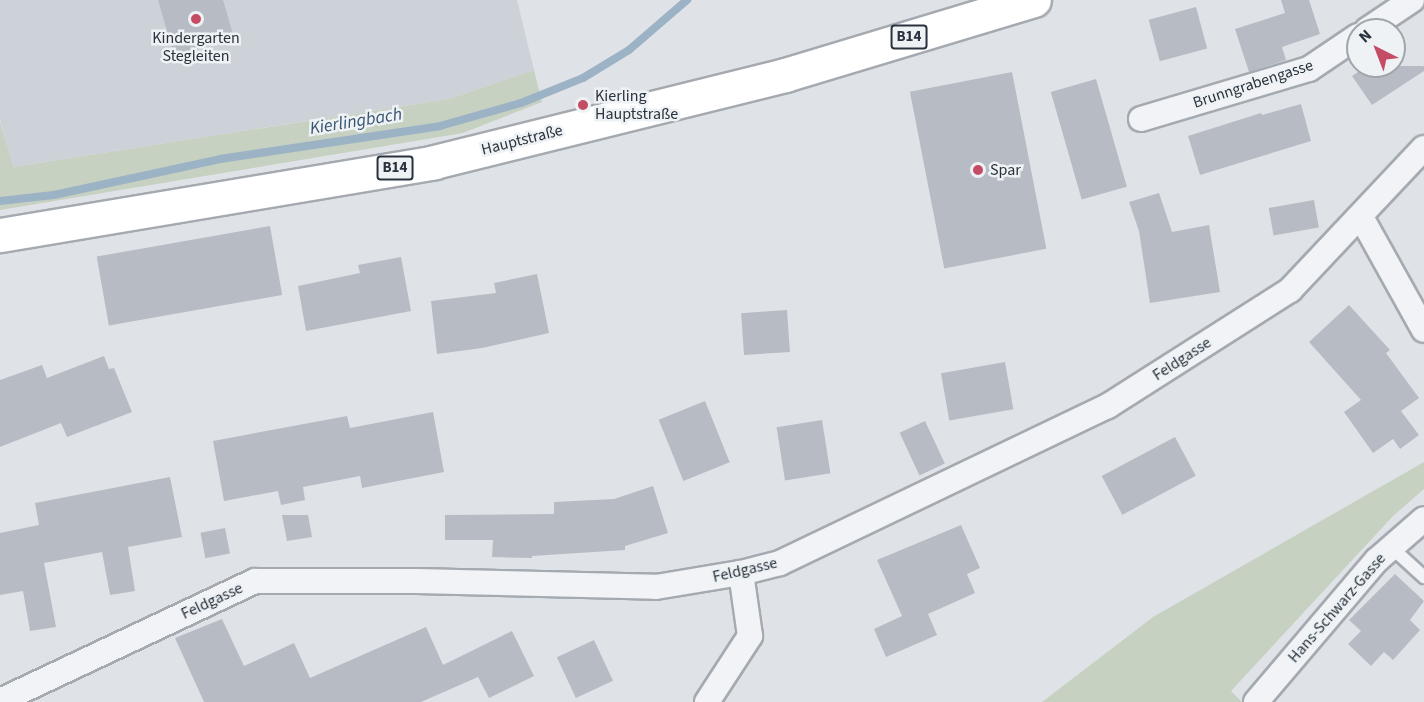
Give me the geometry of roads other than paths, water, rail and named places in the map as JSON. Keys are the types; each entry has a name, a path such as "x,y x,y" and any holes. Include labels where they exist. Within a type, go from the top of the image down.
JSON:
{"main road":[{"name":"Hauptstraße","path":"0,235 434,162 785,75 1034,0"}],"street":[{"path":"1385,18 1412,0"},
{"name":"Brunngrabengasse","path":"1141,119 1309,69 1346,44"},
{"name":"Feldgasse","path":"0,701 255,581 417,581 656,587 741,573 780,563 1108,406 1290,290 1424,148"},
{"path":"1361,217 1424,330"},
{"name":"Hans-Schwarz-Gasse","path":"1256,702 1377,560 1424,519"},
{"path":"707,702 750,636 741,573"}],"lane":[{"path":"1391,547 1424,577"}],"waterway":[{"name":"Kierlingbach","path":"0,201 54,195 220,159 440,126 521,103 583,78 629,50 687,0"}],"place":[{"name":"Kindergarten Stegleiten","path":"196,19"},
{"name":"Kierling Hauptstraße","path":"583,105"},
{"name":"Spar","path":"978,170"}]}
